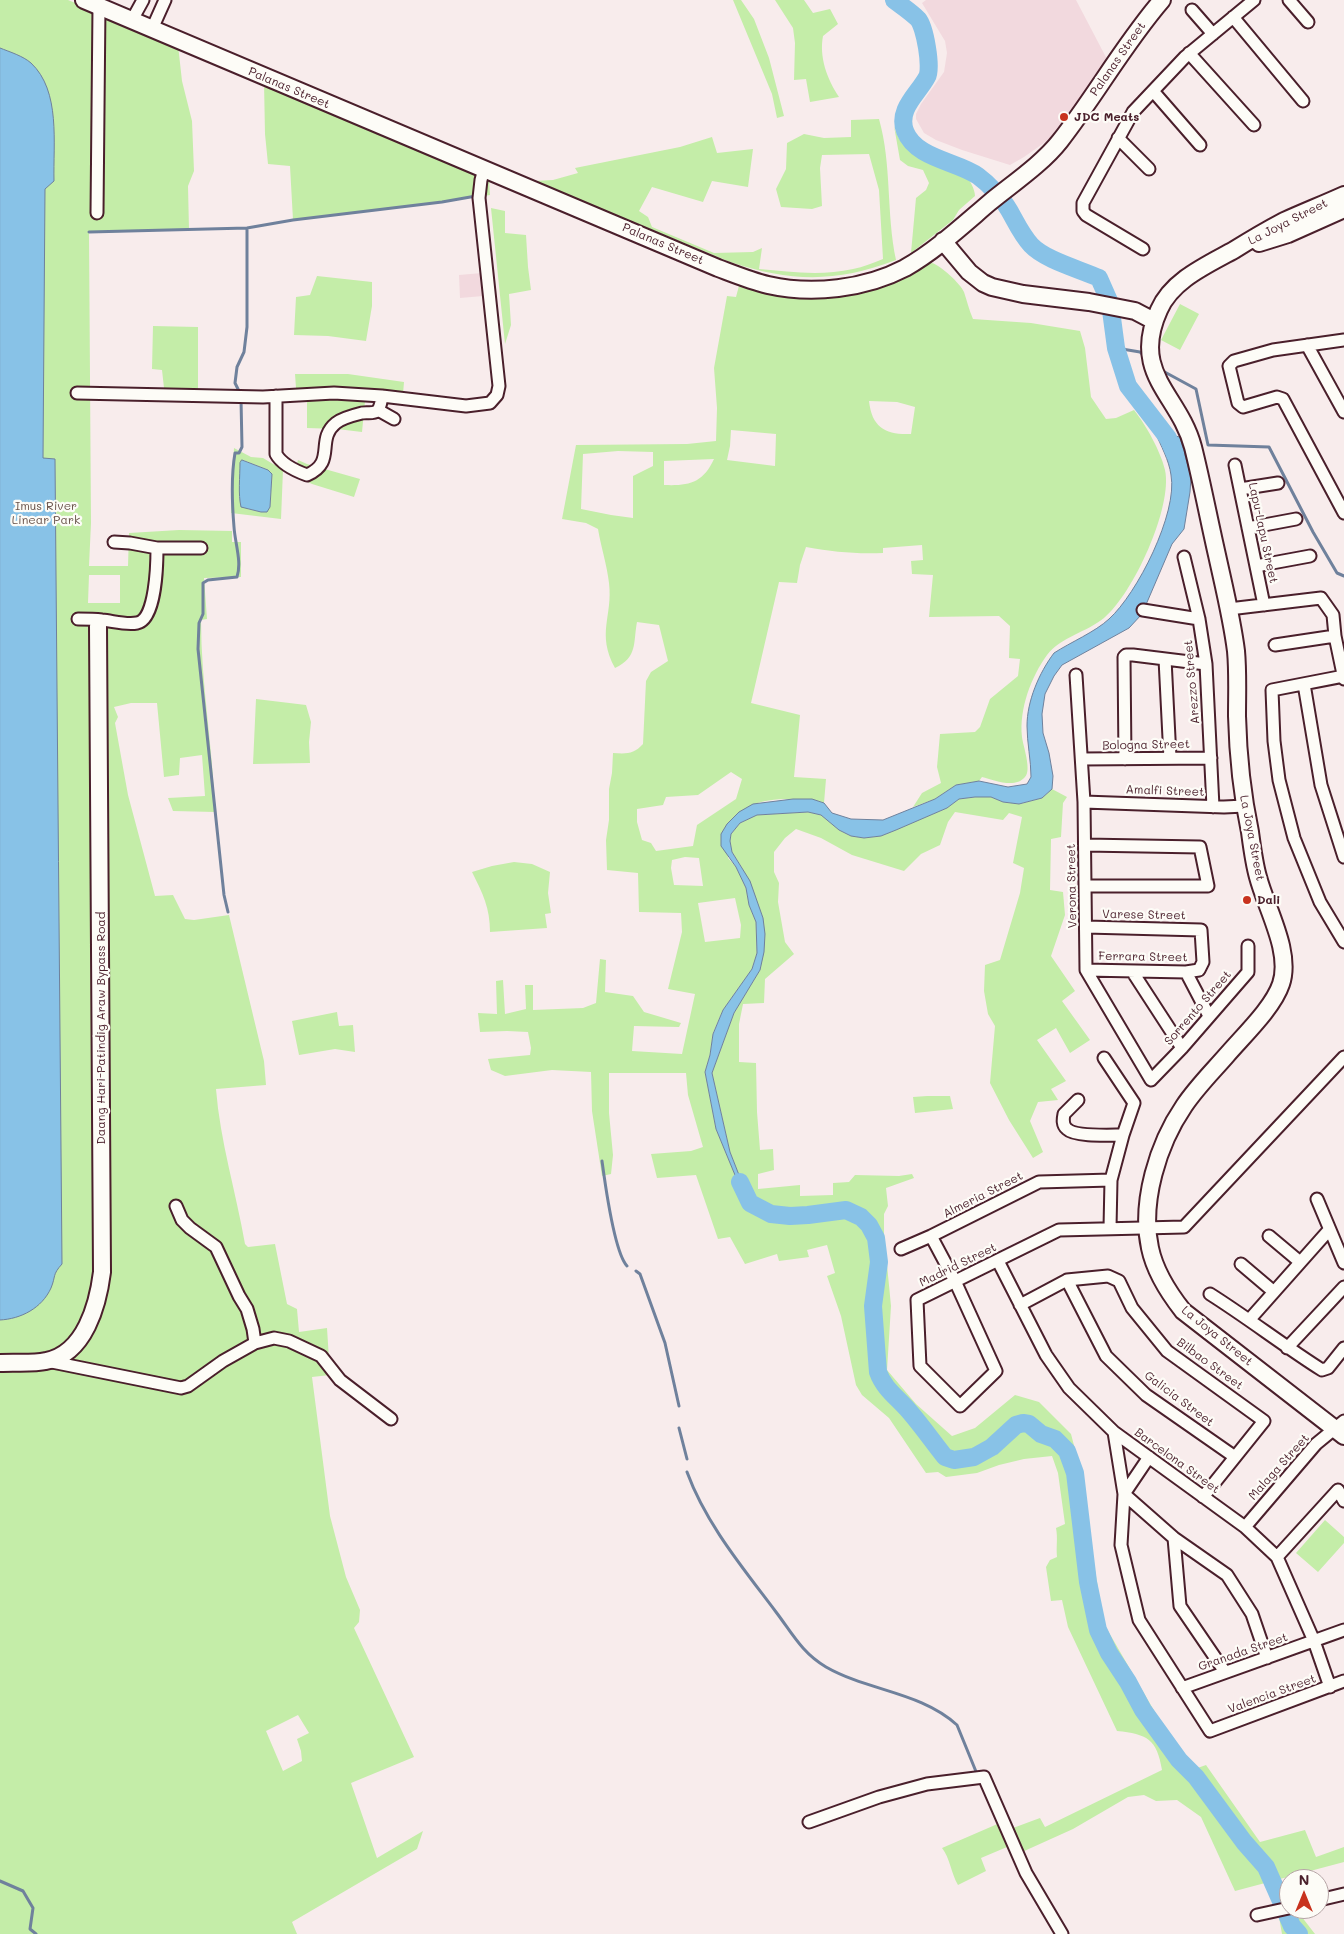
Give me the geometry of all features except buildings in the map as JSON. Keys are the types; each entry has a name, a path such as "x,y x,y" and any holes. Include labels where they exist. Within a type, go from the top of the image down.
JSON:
{"main road":[{"name":"Palanas Street","path":"91,3 718,268 767,285 788,288 831,289 874,280 903,269 943,241 1043,158 1059,143 1106,78 1140,26 1162,0"},
{"name":"La Joya Street","path":"1341,1429 1182,1311 1165,1286 1157,1270 1150,1248 1148,1228 1152,1180 1159,1154 1177,1118 1196,1089 1265,1012 1281,984 1284,964 1281,948 1258,877 1245,806 1240,762 1236,653 1229,610 1195,457 1180,417 1161,387 1151,362 1149,347 1152,325 1160,306 1176,287 1205,266 1283,222 1344,195"},
{"name":"La Joya Street","path":"1233,250 1288,234 1344,209"},
{"path":"943,241 976,278 992,287 1023,294 1089,302 1135,311 1152,325"},
{"name":"Daang Hari-Patindig Araw Bypass Road","path":"0,1362 47,1361 62,1355 85,1331 94,1312 102,1272 98,626"}],"street":[{"path":"132,20 143,0"},
{"path":"152,29 165,0"},
{"path":"1143,250 1086,215 1082,208 1083,203 1133,112 1189,53 1253,0"},
{"path":"1290,0 1308,22"},
{"path":"91,3 98,213"},
{"path":"1192,10 1213,34"},
{"path":"1233,17 1303,101"},
{"path":"1189,53 1254,125"},
{"path":"1153,91 1200,145"},
{"path":"1118,138 1149,168"},
{"path":"77,393 276,396 334,393 382,396 466,406 490,403 497,395 499,386 479,198 484,168"},
{"path":"1344,340 1273,350 1234,360 1229,366 1238,403 1243,407 1277,397 1283,399 1344,513"},
{"path":"1307,345 1344,412"},
{"path":"276,396 276,454 286,464 307,475 316,471 324,460 326,437 336,423 360,413 378,410 381,406 382,396"},
{"path":"378,410 394,419"},
{"name":"Lapu-Lapu Street","path":"1235,466 1264,605"},
{"path":"1240,489 1278,483"},
{"path":"1248,528 1296,519"},
{"path":"114,542 157,548 201,548"},
{"path":"78,619 127,624 139,623 145,619 152,602 157,548"},
{"path":"1256,566 1310,556"},
{"name":"Arezzo Street","path":"1184,557 1199,619 1206,664 1213,807"},
{"path":"1229,610 1321,598 1333,615 1335,636 1344,677 1272,690 1274,740 1279,780 1294,838 1320,902 1344,942"},
{"path":"1143,610 1199,619"},
{"path":"1275,646 1335,636"},
{"path":"1125,759 1123,660 1126,655 1206,664"},
{"path":"1165,660 1170,758"},
{"name":"Verona Street","path":"1076,675 1084,802 1086,970"},
{"path":"1304,684 1321,785 1344,857"},
{"name":"Bologna Street","path":"1082,759 1211,758"},
{"name":"Amalfi Street","path":"1084,802 1213,807 1245,806"},
{"path":"1085,845 1200,848 1208,886 1085,886"},
{"name":"Varese Street","path":"1086,927 1201,930 1203,962 1199,970"},
{"name":"Sorrento Street","path":"1086,970 1151,1080 1182,1048 1248,972 1248,946"},
{"name":"Ferrara Street","path":"1086,970 1186,972 1199,970"},
{"path":"1132,971 1182,1048"},
{"path":"1186,972 1210,1016"},
{"name":"Madrid Street","path":"955,1282 996,1371 960,1406 920,1366 916,1300 1059,1230 1184,1227 1344,1057"},
{"path":"1104,1058 1134,1104 1110,1180 1110,1228"},
{"path":"1078,1100 1064,1114 1063,1122 1066,1129 1074,1133 1123,1135"},
{"name":"Almeria Street","path":"901,1249 931,1236 1038,1182 1110,1180"},
{"path":"1317,1199 1344,1263"},
{"path":"176,1206 182,1220 216,1247 247,1309 254,1329 255,1343"},
{"path":"1250,1319 1329,1230"},
{"path":"931,1236 955,1282"},
{"path":"1269,1236 1300,1262"},
{"name":"Barcelona Street","path":"998,1261 1046,1356 1069,1388 1114,1432 1245,1527 1278,1557 1314,1641 1330,1687"},
{"path":"1241,1264 1274,1292"},
{"name":"Bilbao Street","path":"1020,1305 1067,1280 1108,1276 1119,1281 1132,1308 1168,1351 1264,1421 1203,1497"},
{"name":"Galicia Street","path":"1067,1280 1106,1356 1146,1395 1235,1457"},
{"path":"1287,1348 1344,1287"},
{"path":"1210,1294 1250,1319 1287,1348 1322,1370 1328,1368 1344,1348"},
{"path":"47,1361 181,1388 188,1386 223,1361 255,1343 274,1338 289,1341 321,1356 340,1380 391,1419"},
{"name":"Malaga Street","path":"1245,1527 1316,1444 1341,1429"},
{"path":"1114,1432 1124,1494 1122,1546 1139,1620 1182,1688"},
{"path":"1124,1494 1149,1458"},
{"path":"1278,1557 1338,1490 1344,1501"},
{"path":"1124,1494 1174,1538 1228,1575 1252,1614 1267,1658"},
{"path":"1174,1538 1180,1606 1225,1672"},
{"name":"Granada Street","path":"1182,1688 1344,1630"},
{"name":"Valencia Street","path":"1182,1688 1210,1731 1344,1681"},
{"path":"809,1822 878,1797 927,1784 984,1778 1026,1873 1062,1934"},
{"path":"1329,1898 1344,1894"},
{"path":"1257,1915 1279,1910"}],"shaded area":[{"path":"926,0 1076,0 1109,63 1058,133 1024,157 1010,165 962,150 924,133 916,119 916,114 921,104 944,72 947,53 945,41 922,3"},
{"path":"482,273 483,296 460,298 459,275"}],"green space":[{"name":"Imus River Linear Park","path":"0,0 68,0 178,45 182,81 192,121 194,171 188,186 189,230 89,233 91,523 89,566 128,566 129,533 179,530 232,531 232,542 241,542 241,577 204,578 207,619 201,620 202,644 215,812 173,811 168,798 205,796 202,755 180,758 179,775 164,777 157,703 131,703 114,707 118,717 115,723 128,795 155,896 173,895 185,919 194,920 229,915 264,1061 266,1085 216,1089 225,1147 245,1244 248,1247 275,1244 287,1304 297,1309 299,1332 327,1328 330,1375 312,1377 330,1516 346,1577 360,1610 359,1622 354,1628 414,1757 351,1783 377,1858 423,1831 417,1849 292,1922 297,1934 0,1934","holes":["89,575 120,575 120,603 88,603","298,1715 309,1733 297,1739 302,1761 283,1771 266,1731"]},
{"path":"733,0 741,0 754,19 769,58 784,116 777,118 772,94"},
{"path":"775,0 804,0 813,13 830,9 838,24 823,36 822,52 825,68 839,97 810,102 806,79 794,80 795,43 793,28"},
{"path":"264,82 347,120 489,178 490,195 293,220 290,166 268,164 265,134"},
{"path":"879,119 886,154 891,225 896,260 853,273 813,277 752,269 730,262 534,181 553,180 578,173 575,168 680,147 712,137 717,153 753,149 748,187 712,181 703,202 652,187 639,211 648,217 652,227 714,253 753,252 762,248 759,269 806,273 841,271 883,259 879,190 869,154 822,155 820,168 822,206 812,209 781,207 776,189 786,169 787,143 804,134 824,138 851,137 851,120"},
{"path":"894,126 902,142 914,154 967,177 975,194 959,210 953,220 911,253 916,198 926,190 929,183 923,170 908,166 900,160"},
{"path":"491,208 505,211 505,233 526,235 531,290 509,294 511,325 505,344"},
{"path":"932,263 936,264 955,280 962,289 973,319 1031,323 1080,331 1085,348 1091,397 1106,419 1116,418 1134,410 1157,447 1165,470 1166,486 1157,527 1138,570 1115,606 1097,623 1053,649 1036,673 1027,694 1022,715 1022,737 1028,769 1027,774 1021,781 1004,783 982,777 979,781 956,785 935,799 913,807 922,793 941,783 937,767 940,734 975,732 980,727 990,699 1018,676 1020,659 1009,658 1010,626 999,616 929,617 933,575 912,574 911,561 923,560 922,545 883,548 883,553 844,552 806,547 797,583 779,582 751,703 800,715 794,777 826,779 824,803 788,799 760,802 746,809 727,824 728,858 736,867 746,888 749,905 756,922 757,953 752,969 723,1010 713,1033 705,1072 716,1129 742,1192 749,1201 730,1152 712,1073 734,1013 760,970 763,918 741,866 732,852 730,841 731,834 740,823 757,815 808,812 821,815 839,830 851,836 864,838 881,836 947,808 959,799 991,797 1003,802 1020,804 1042,798 1052,789 1067,797 1063,803 1061,837 1051,839 1050,890 1063,892 1065,915 1051,956 1075,991 1062,1001 1090,1040 1070,1053 1056,1028 1037,1040 1066,1081 1051,1089 1058,1100 1038,1102 1030,1121 1043,1152 1033,1158 1009,1120 990,1083 995,1026 988,1014 984,991 985,965 1000,960 1020,893 1024,868 1013,863 1022,817 1009,813 1003,820 955,812 948,822 940,845 921,854 904,871 852,855 821,838 796,829 785,838 774,852 774,872 779,883 778,902 785,942 794,954 765,979 764,1003 743,1004 739,1024 739,1062 756,1063 760,1150 773,1149 774,1170 758,1174 758,1189 800,1185 800,1196 833,1195 833,1183 849,1182 855,1175 899,1176 912,1174 914,1178 886,1188 888,1206 884,1214 884,1234 891,1306 887,1370 916,1404 952,1436 975,1428 1015,1395 1039,1402 1071,1434 1083,1480 1091,1546 1104,1624 1189,1771 1206,1765 1260,1842 1305,1830 1316,1857 1344,1847 1344,1862 1318,1869 1279,1869 1279,1879 1235,1891 1201,1817 1177,1800 1156,1801 1144,1795 1128,1797 1073,1829 1011,1857 1007,1847 981,1858 986,1871 958,1885 942,1848 1009,1819 1013,1828 1040,1818 1045,1827 1162,1770 1157,1751 1149,1740 1136,1734 1117,1731 1068,1627 1062,1600 1051,1601 1046,1567 1050,1560 1057,1557 1056,1528 1065,1524 1058,1473 1052,1456 1024,1459 977,1473 946,1477 938,1472 926,1473 889,1418 862,1395 856,1385 841,1316 827,1276 835,1273 827,1245 807,1250 809,1257 779,1261 777,1254 745,1264 730,1237 718,1239 696,1175 657,1178 651,1154 691,1151 703,1147 688,1095 686,1073 609,1073 609,1113 613,1155 611,1174 602,1176 592,1111 591,1072 552,1070 505,1076 491,1070 488,1059 530,1055 531,1048 528,1032 480,1032 478,1013 497,1014 496,981 503,980 505,1014 526,1009 525,985 533,985 533,1010 583,1008 596,1003 600,959 606,960 605,992 633,996 644,1012 681,1023 679,1027 634,1026 632,1051 682,1054 695,994 668,989 682,932 681,913 639,912 638,873 607,870 606,840 613,753 630,753 643,744 646,681 651,672 668,661 659,625 637,622 631,654 628,659 615,668 609,656 607,645 606,635 610,595 607,570 598,529 586,523 562,519 576,445 687,444 716,441 717,408 714,368 727,296 736,297 740,282 789,294","holes":["869,401 897,402 915,407 911,434 894,433 882,428 873,418","731,430 776,434 775,466 727,460","618,451 653,452 653,466 633,476 633,518 581,509 583,454","714,459 710,467 700,478 681,485 664,485 664,461","731,772 742,779 736,799 697,825 693,846 656,851 651,843 642,840 637,822 637,809 663,805 666,797 698,795","685,857 699,858 703,886 674,885 671,868 672,860","735,898 741,925 740,938 705,942 698,903"]},
{"path":"317,276 372,282 372,306 366,341 328,336 294,335 296,297 310,295"},
{"path":"1180,304 1199,314 1180,350 1161,340"},
{"path":"153,326 198,327 198,389 164,388 162,370 152,369"},
{"path":"295,374 348,374 404,382 403,394 366,391 362,432 307,428 307,389 296,388"},
{"path":"234,448 251,457 263,458 283,470 281,519 231,513","holes":["243,460 268,470 272,474 270,507 261,512 248,509 239,498"]},
{"path":"298,460 360,479 354,497 312,484 294,475"},
{"path":"256,699 306,705 311,722 309,742 310,763 253,764"},
{"path":"514,862 532,864 550,872 548,893 551,913 545,914 547,928 490,932 489,916 485,901 472,872"},
{"path":"337,1012 339,1026 353,1025 355,1052 335,1049 299,1055 292,1021"},
{"path":"950,1096 953,1109 915,1113 913,1097"},
{"path":"1325,1520 1344,1537 1344,1543 1318,1572 1296,1553"},
{"path":"1279,1919 1303,1919 1315,1934 1282,1934"}],"water":[{"path":"0,48 28,61 41,75 51,103 54,135 54,181 45,189 43,458 55,459 62,1264 55,1273 47,1295 36,1307 23,1315 0,1320"},
{"path":"1155,432 1180,437 1191,477 1184,529 1172,544 1142,614 1129,628 1062,665 1054,676 1045,694 1042,714 1043,733 1053,776 1052,789 1042,798 1019,804 1003,802 991,797 959,799 947,808 881,836 864,838 851,836 839,830 821,815 808,812 757,815 740,823 731,834 732,852 750,881 763,918 765,934 764,952 760,970 734,1013 712,1073 730,1152 750,1203 742,1192 716,1129 705,1072 713,1034 723,1010 752,969 757,953 756,922 749,905 746,888 736,867 721,846 721,834 727,824 739,812 753,804 793,799 812,799 824,803 832,813 851,819 883,820 935,799 956,785 979,781 1008,787 1027,784 1031,777 1027,732 1029,707 1043,669 1054,653 1097,628 1120,607 1143,572 1162,531 1168,510 1171,475 1167,458"},
{"path":"242,460 268,470 272,474 270,507 267,512 241,507 239,485 240,463"}],"waterway":[{"path":"894,0 921,23 929,65 927,77 910,102 904,116 903,123 910,140 927,154 969,171 982,179 1003,201 1024,237 1037,250 1053,260 1099,278 1110,303 1116,348 1128,386 1168,438 1175,454"},
{"path":"89,232 247,228 293,220 442,202 476,196"},
{"path":"240,393 235,383 237,367 244,352 247,327 247,228"},
{"path":"1116,348 1140,352 1144,356"},
{"path":"1161,370 1196,389 1208,445 1269,447 1313,532 1337,573 1344,576"},
{"path":"228,912 224,895 198,649 199,623 203,614 203,583 208,580 237,577 239,559 234,527 232,490 235,453 239,453 242,447 241,399"},
{"path":"602,1161 614,1232 622,1258 627,1266"},
{"path":"740,1182 750,1203 771,1214 790,1216 846,1210 861,1217 869,1225 876,1238 879,1262 873,1306 878,1372 888,1388 905,1406 945,1457 954,1460 974,1457 992,1447 1016,1425 1023,1423 1029,1424 1041,1434 1055,1439 1067,1451 1075,1473 1088,1582 1098,1630 1109,1653 1143,1710 1179,1760 1196,1777 1244,1842 1266,1867 1292,1926 1299,1934"},
{"path":"636,1271 640,1274 665,1343 679,1406"},
{"path":"679,1428 687,1459"},
{"path":"687,1472 704,1510 726,1545 804,1649 826,1667 842,1675 911,1698 943,1714 957,1725 977,1774"},
{"path":"0,1881 23,1891 33,1908 30,1929 36,1934"}],"place":[{"name":"JDC Meats","path":"1064,117"},
{"name":"Dali","path":"1247,900"}]}
